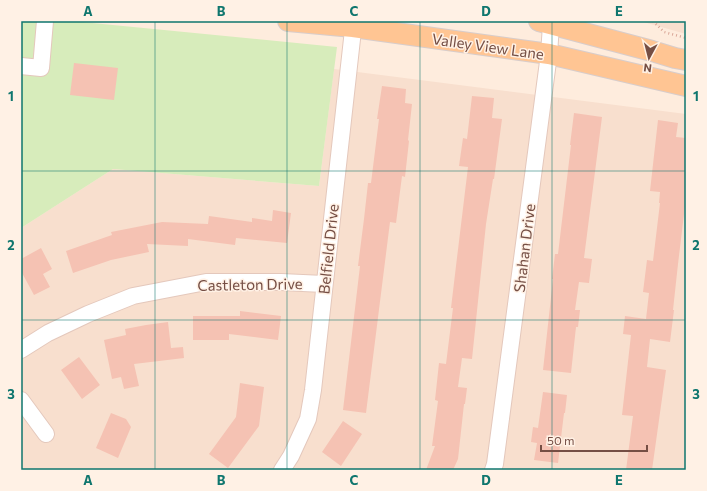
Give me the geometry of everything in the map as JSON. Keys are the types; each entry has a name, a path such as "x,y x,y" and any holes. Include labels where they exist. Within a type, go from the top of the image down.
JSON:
{"main road":[{"name":"Valley View Lane","path":"288,21 354,24 549,54 686,86"},
{"name":"Valley View Lane","path":"545,23 686,60"}],"street":[{"path":"21,66 41,68 45,21"},
{"name":"Shahan Drive","path":"493,470 549,54 545,23"},
{"name":"Belfield Drive","path":"282,470 291,456 308,419 313,390 354,24"},
{"name":"Castleton Drive","path":"21,350 48,333 88,314 133,296 206,282 281,282 324,284"},
{"path":"21,400 46,434"}],"path":[{"path":"653,21 664,32 686,38"}],"shaded area":[{"path":"640,21 686,21 686,34"},
{"path":"334,69 686,114 686,470 21,470 21,228 113,169 319,186"}],"green space":[{"path":"21,21 72,21 337,47 319,186 113,169 21,228"}],"building":[{"path":"74,63 118,68 114,100 70,95"},
{"path":"382,86 406,89 405,103 412,104 405,177 402,176 396,223 390,222 366,413 343,410 360,266 358,266 368,183 371,183 379,119 377,119"},
{"path":"472,96 494,98 492,118 502,119 486,224 472,359 462,358 458,387 467,388 458,459 453,470 426,470 435,446 432,446 438,401 435,400 439,363 446,364 453,308 451,308 468,167 459,166 463,138 467,139"},
{"path":"574,113 602,117 584,258 592,259 589,283 579,282 575,310 580,310 578,327 576,327 571,373 543,370 555,254 558,254"},
{"path":"658,120 678,123 676,137 686,138 686,206 670,342 650,339 647,367 666,370 652,470 626,470 633,416 622,415 631,335 623,334 625,316 646,319 649,293 643,292 647,260 653,261 660,203 660,192 650,191"},
{"path":"273,210 291,213 287,243 236,238 235,245 188,239 188,246 147,244 149,252 111,260 73,273 66,251 112,235 111,232 162,222 208,224 209,216 252,222 252,218 272,221"},
{"path":"41,248 52,269 43,274 50,287 34,295 21,271 21,259"},
{"path":"240,311 281,316 278,340 229,334 229,340 193,340 193,316 240,316"},
{"path":"168,322 171,348 183,347 184,358 134,364 139,386 124,389 121,377 112,379 104,340 126,335 125,329"},
{"path":"79,357 100,385 82,399 61,370"},
{"path":"240,383 264,387 259,426 228,468 209,454 236,417"},
{"path":"543,392 567,395 558,463 534,460 537,443 531,442 533,427 538,428"},
{"path":"111,413 126,419 131,427 118,458 96,448"},
{"path":"343,421 362,434 341,466 322,452"}]}
